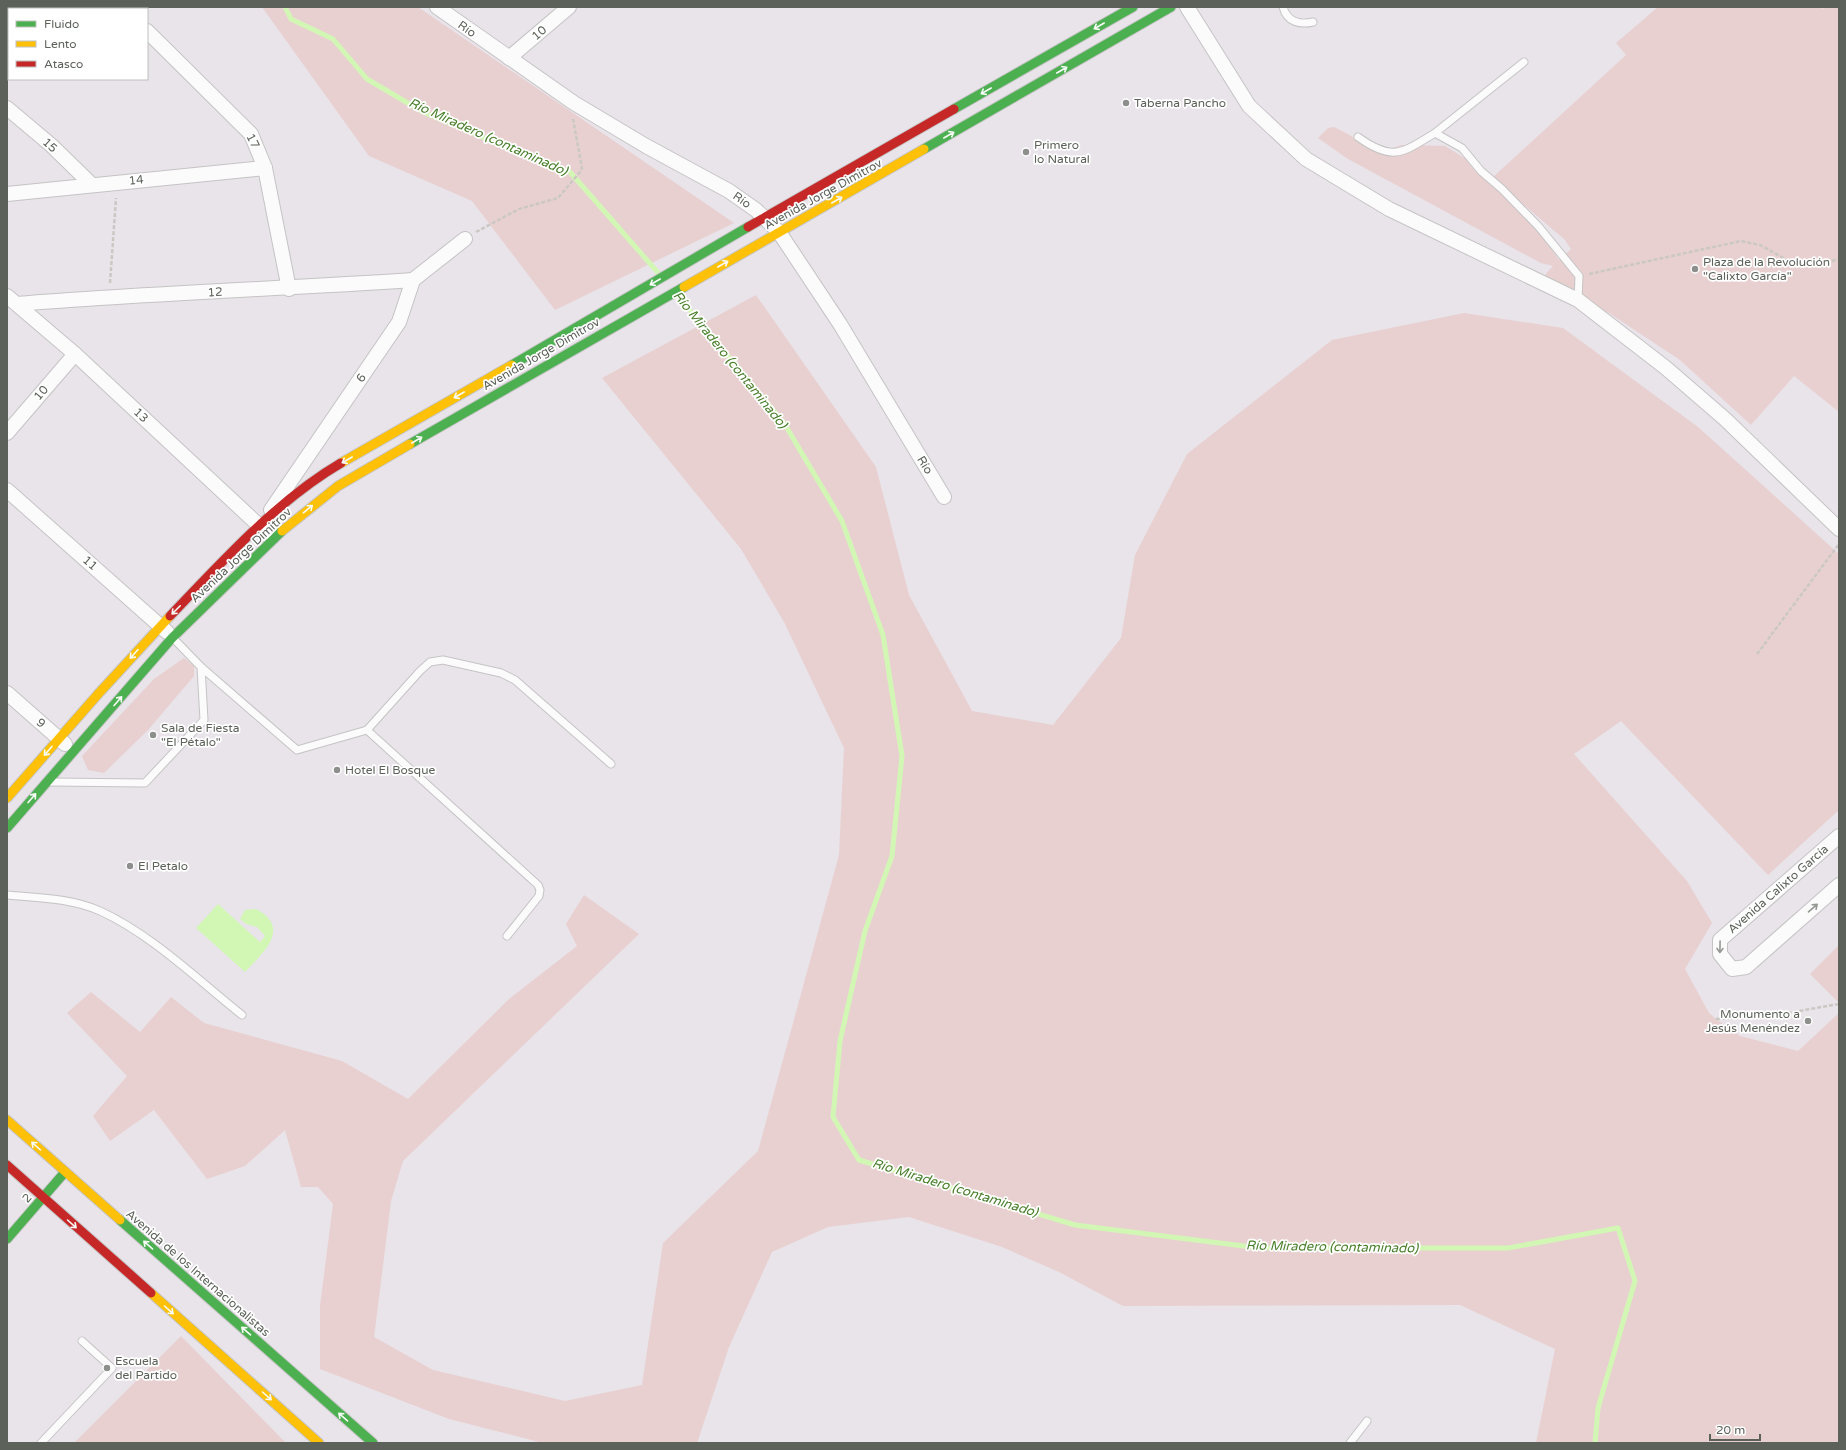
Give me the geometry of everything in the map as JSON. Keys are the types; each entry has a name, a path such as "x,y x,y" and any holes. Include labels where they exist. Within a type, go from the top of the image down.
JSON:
{"main road":[{"name":"Avenida Jorge Dimitrov","path":"7,798 58,738 161,625 260,525 294,495 326,472 683,266 812,189 1133,7"},
{"name":"Avenida Jorge Dimitrov","path":"7,828 172,638 272,539 338,486 1171,7"},
{"name":"Avenida de los Internacionalistas","path":"7,1120 373,1443"},
{"path":"7,1165 319,1443"},
{"name":"2","path":"7,1239 65,1172"}],"street":[{"name":"Río","path":"437,7 574,103 646,146 729,191 765,218 779,232 840,324 944,497"},
{"name":"10","path":"509,58 569,7"},
{"path":"1187,7 1249,106 1306,159 1389,209 1578,300 1666,368 1725,419 1839,529"},
{"name":"17","path":"148,32 251,134 265,168 289,289"},
{"name":"15","path":"7,108 50,145 91,184"},
{"name":"14","path":"7,194 91,184 265,168"},
{"path":"413,280 465,239"},
{"name":"12","path":"12,300 289,289 413,280"},
{"name":"6","path":"260,525 399,322 413,280"},
{"name":"13","path":"12,300 75,354 260,525 272,539"},
{"name":"10","path":"7,433 75,354"},
{"name":"11","path":"7,490 161,625 172,638"},
{"name":"9","path":"7,693 74,752"},
{"name":"Avenida Calixto García","path":"1839,836 1720,940 1720,954 1732,969 1746,967 1839,886"}],"lane":[{"path":"1282,7 1284,12 1295,22 1303,24 1313,22"},
{"path":"1358,137 1373,148 1388,153 1404,152 1435,133 1524,62"},
{"path":"1435,133 1462,148 1481,171 1502,189 1539,227 1579,276 1578,300"},
{"path":"172,638 297,750 367,730 420,671 430,662 443,660 508,675 611,764"},
{"path":"46,782 145,782 204,720 202,666"},
{"path":"367,730 538,885 540,890 539,896 507,936"},
{"path":"7,896 58,899 99,910 140,933 242,1015"},
{"path":"41,1443 112,1368 82,1341"},
{"path":"1350,1443 1367,1421"}],"path":[{"path":"465,239 500,218 519,209 562,195 582,168 572,112 574,103"},
{"path":"110,297 117,182"},
{"path":"1579,276 1741,241 1760,245 1789,261 1814,266 1839,259"},
{"path":"1757,654 1839,544"},
{"path":"1716,1019 1764,1017 1839,1004"}],"shaded area":[{"path":"262,7 418,7 734,223 555,310 472,201 369,156"},
{"name":"Plaza de la Revolución \"Calixto García\"","path":"1658,7 1821,7 1823,9 1825,7 1839,7 1839,412 1794,376 1751,425 1680,360 1609,313 1571,296 1543,277 1553,266 1541,263 1348,159 1318,138 1328,128 1334,127 1375,151 1391,149 1401,145 1445,146 1466,159 1475,171 1512,203 1545,240 1559,260 1571,249 1564,239 1492,178 1626,55 1616,43"},
{"path":"756,295 876,467 909,595 972,711 1053,725 1121,638 1135,555 1187,454 1332,340 1464,313 1563,328 1698,427 1839,554 1839,810 1768,875 1621,721 1574,754 1687,881 1712,923 1685,969 1709,1013 1740,1036 1798,1051 1839,1013 1839,1443 1536,1443 1555,1349 1460,1305 1123,1306 1059,1272 1002,1247 909,1217 828,1227 772,1252 729,1347 697,1443 543,1443 449,1419 320,1369 320,1306 333,1204 318,1187 301,1187 285,1130 245,1166 207,1179 154,1110 110,1141 93,1116 127,1076 67,1013 91,992 140,1032 171,997 204,1023 342,1061 408,1099 509,999 577,946 566,924 584,895 639,934 403,1161 391,1201 374,1337 433,1370 565,1401 642,1385 663,1243 758,1151 839,855 844,748 784,622 741,549 602,378"},
{"path":"184,658 194,666 194,676 148,730 104,773 88,770 82,756 154,679"},
{"path":"218,904 260,942 265,936 257,927 246,924 240,919 245,910 256,909 267,916 272,924 273,932 266,949 245,972 196,928"},
{"path":"1839,945 1839,1003 1810,974"},
{"path":"181,1336 286,1443 74,1443"}],"waterway":[{"name":"Río Miradero (contaminado)","path":"285,7 291,19 333,39 367,79 423,112 539,161 570,172 660,275"},
{"name":"Río Miradero (contaminado)","path":"678,296 784,423 842,521 883,635 902,756 892,856 865,931 840,1041 833,1117 859,1160 1075,1225 1260,1248 1508,1248 1618,1228 1635,1281 1598,1408 1595,1443"}],"traffic: fast":[{"path":"954,109 1133,7"},
{"path":"924,149 1171,7"},
{"path":"512,365 748,227"},
{"path":"410,444 684,287"},
{"path":"7,828 172,638 282,531"},
{"path":"7,1239 65,1172"},
{"path":"120,1220 373,1443"}],"traffic: slow":[{"path":"684,287 924,149"},
{"path":"341,463 512,365"},
{"path":"282,531 338,486 410,444"},
{"path":"7,798 99,693 170,616"},
{"path":"7,1120 120,1220"},
{"path":"151,1293 319,1443"}],"traffic: jam":[{"path":"748,227 954,109"},
{"path":"170,616 230,554 272,514 294,495 341,463"},
{"path":"7,1165 151,1293"}],"place":[{"name":"Taberna Pancho","path":"1126,103"},
{"name":"Primero lo Natural","path":"1026,152"},
{"name":"Plaza de la Revolución \"Calixto García\"","path":"1695,269"},
{"name":"Sala de Fiesta \"El Pétalo\"","path":"153,735"},
{"name":"Hotel El Bosque","path":"337,770"},
{"name":"El Petalo","path":"130,866"},
{"name":"Monumento a Jesús Menéndez","path":"1808,1021"},
{"name":"Escuela del Partido","path":"107,1368"}]}
